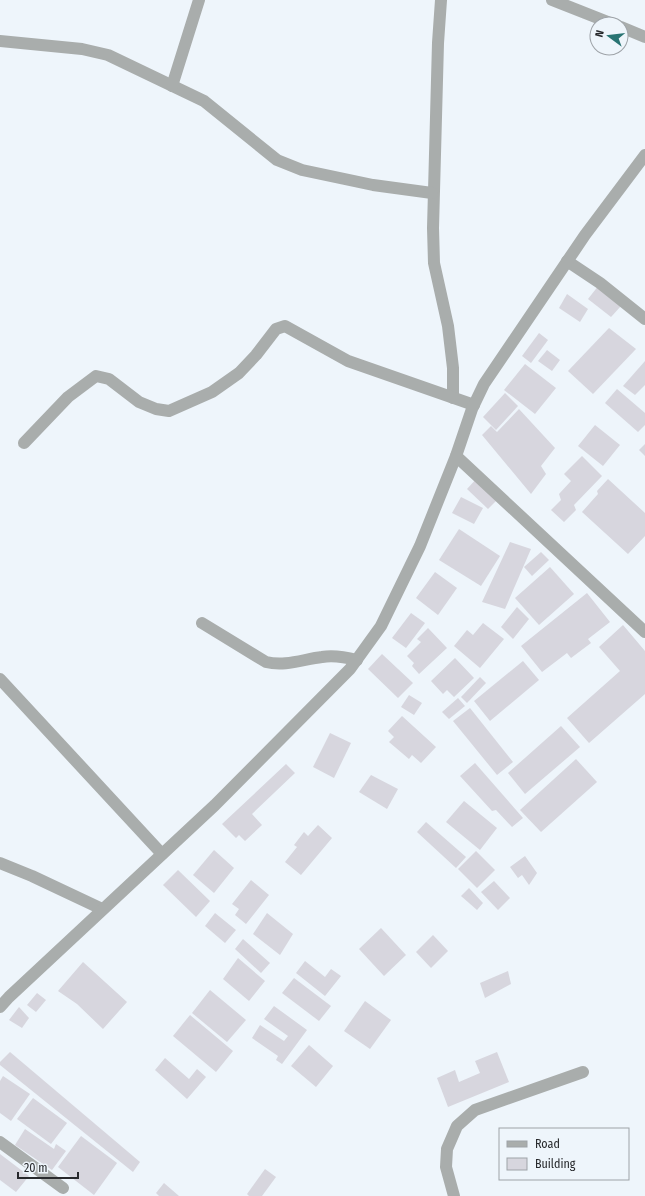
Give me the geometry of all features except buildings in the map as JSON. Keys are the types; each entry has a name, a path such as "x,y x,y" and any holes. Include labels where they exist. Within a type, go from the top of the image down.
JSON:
{"street":[{"path":"172,86 200,0"},
{"path":"441,0 432,193 434,263 450,340 454,368 453,398"},
{"path":"552,0 593,16"},
{"path":"629,30 645,37"},
{"path":"0,41 82,49 108,55 204,101 277,160 302,170 373,185 432,193"},
{"path":"0,1007 102,909 215,805 350,669 357,660 384,619 420,546 456,456 474,404 484,384 567,261 645,156"},
{"path":"567,261 600,284 645,319"},
{"path":"24,443 68,397 96,376 109,379 139,402 156,410 170,411 212,392 239,373 256,355 276,329 284,326 348,361 474,404"},
{"path":"456,456 645,632"},
{"path":"202,622 266,662 285,663 324,656 345,657 357,660"},
{"path":"0,679 162,854"},
{"path":"0,863 32,876 102,909"},
{"path":"454,1196 446,1167 447,1149 457,1126 476,1110 583,1072"},
{"path":"0,1142 63,1188"}]}
